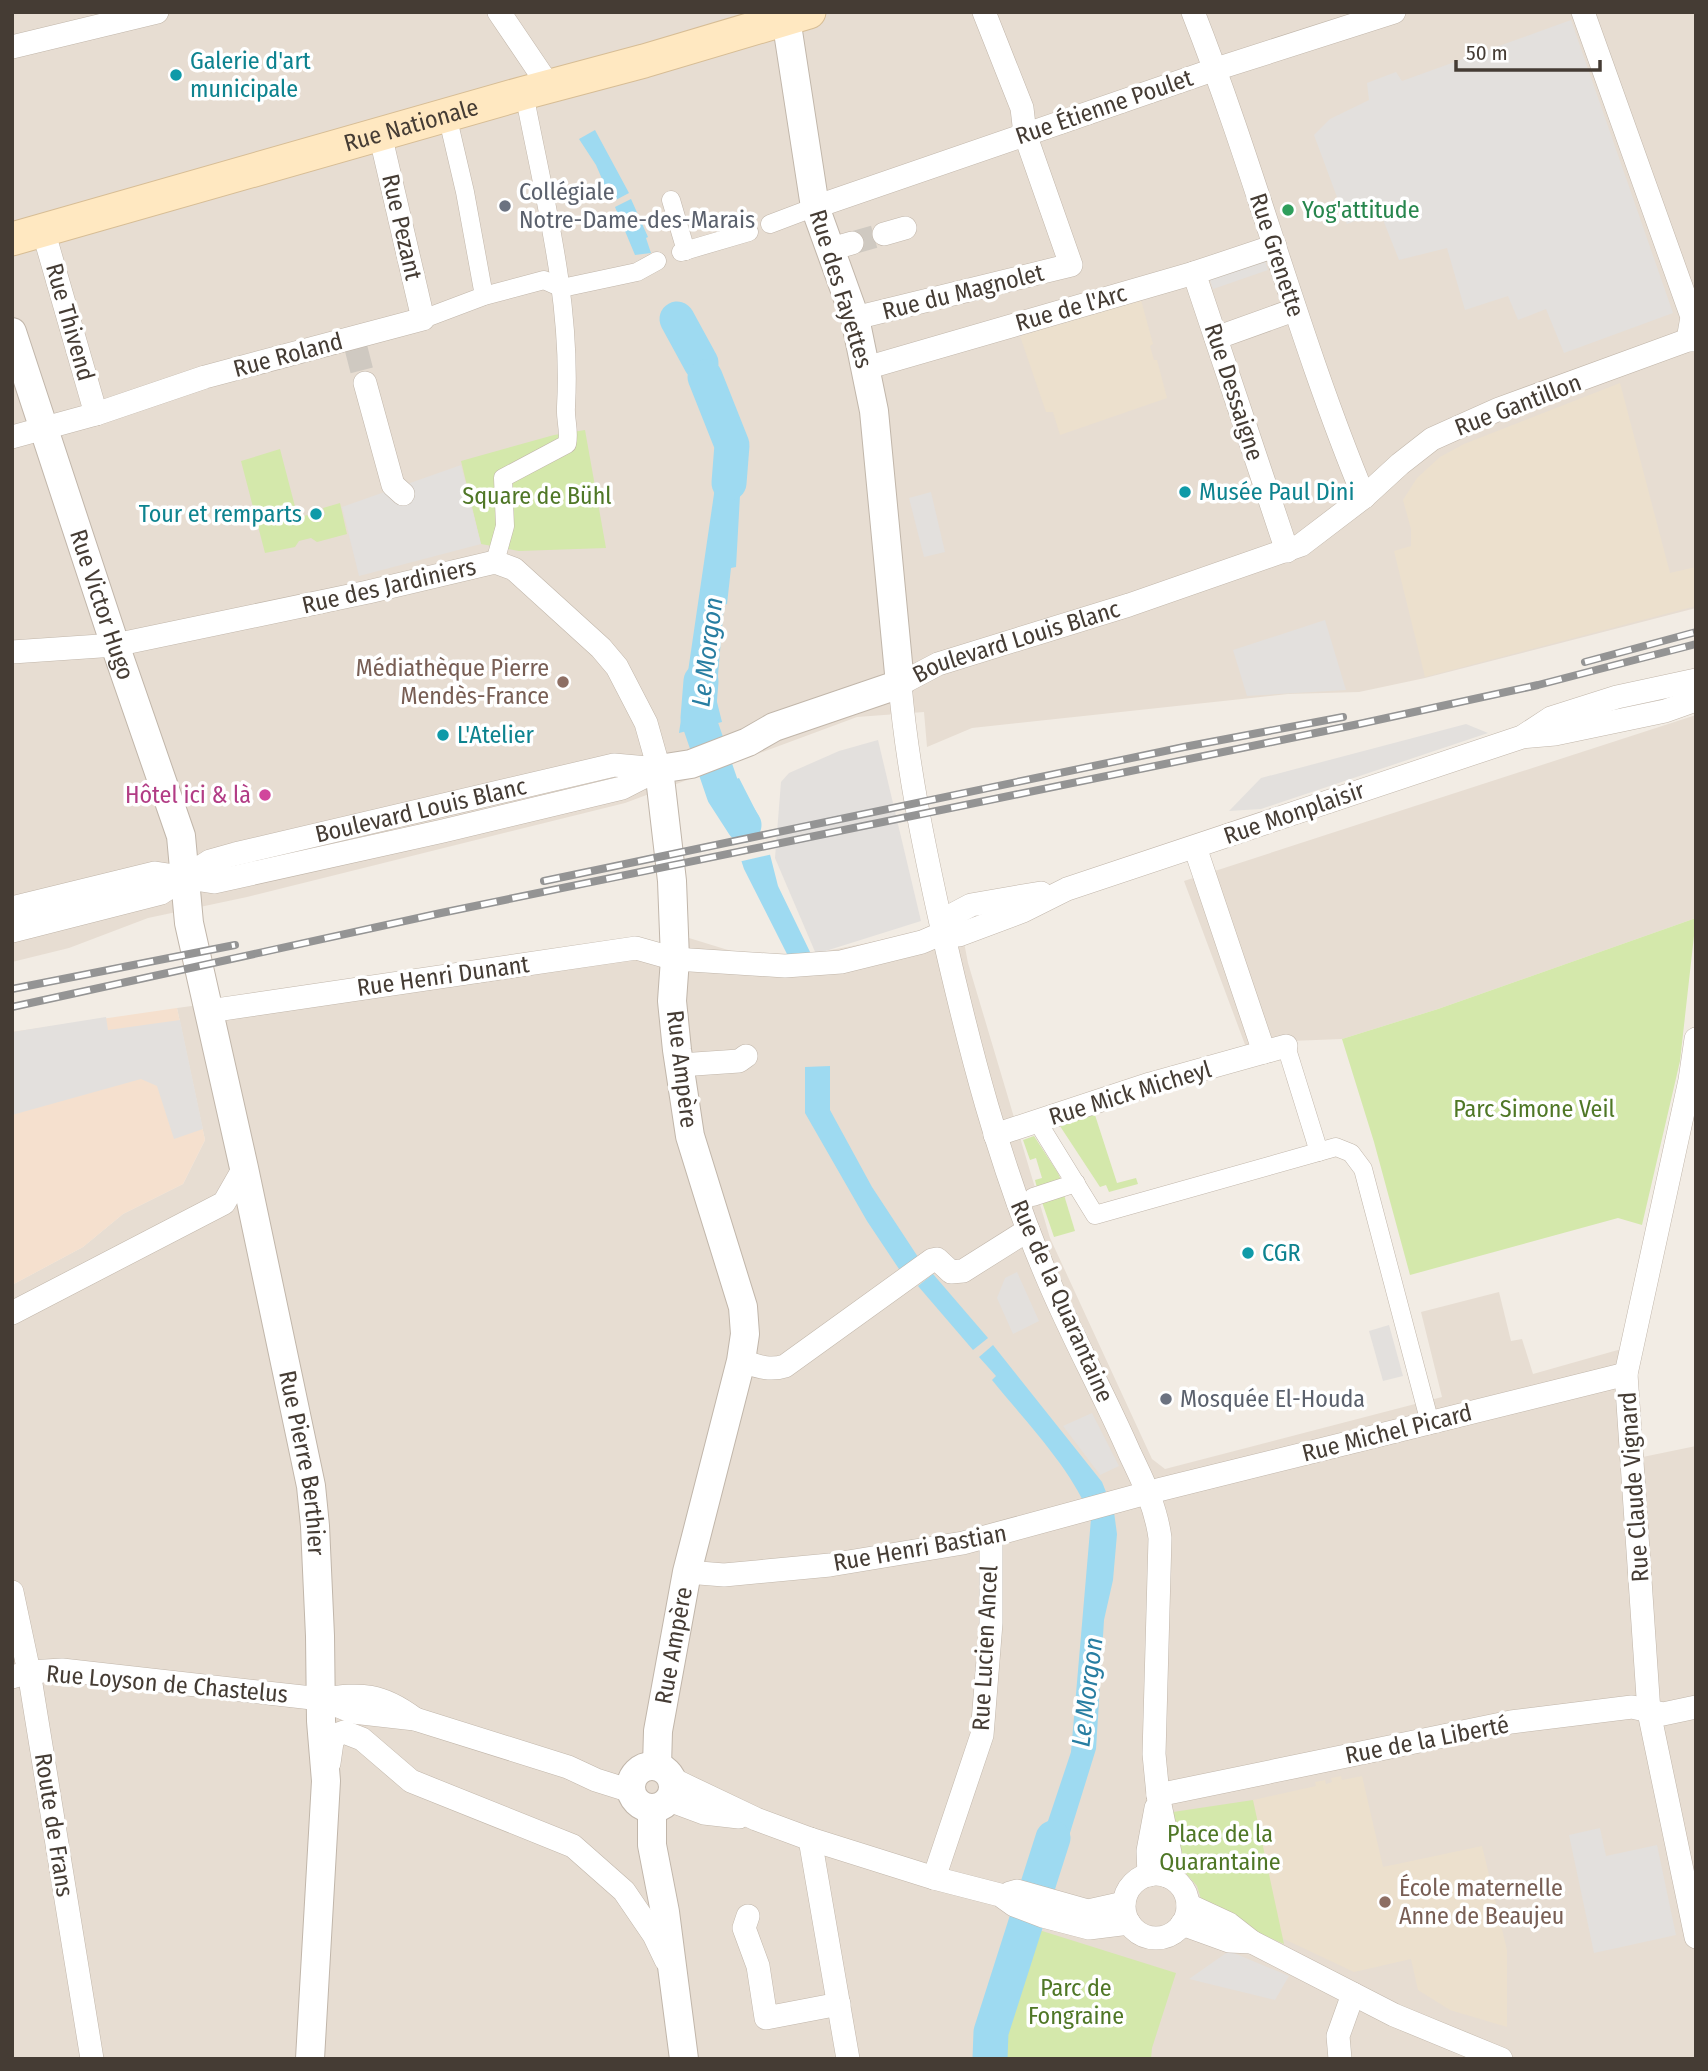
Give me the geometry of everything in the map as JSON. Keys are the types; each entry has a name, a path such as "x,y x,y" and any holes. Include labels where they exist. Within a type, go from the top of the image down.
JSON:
{"main road":[{"name":"Rue Nationale","path":"28,235 536,89 644,61 794,15"}],"street":[{"path":"12,47 157,12"},
{"path":"495,562 505,526 503,478 567,444 569,433 566,417 568,369 562,288 536,89 499,12"},
{"path":"984,12 1022,108 1025,134"},
{"name":"Rue Grenette","path":"1194,12 1216,69 1294,310 1364,497"},
{"name":"Rue Étienne Poulet","path":"816,206 1216,69 1394,12"},
{"path":"1583,12 1692,317 1693,337"},
{"name":"Rue des Fayettes","path":"794,15 816,206 841,246 874,411 900,684"},
{"path":"447,115 465,192 484,296"},
{"name":"Rue Pezant","path":"380,134 423,319"},
{"name":"Rue du Magnolet","path":"855,318 1071,265 1025,134"},
{"path":"671,200 684,251 750,232"},
{"path":"770,224 816,206"},
{"name":"Rue Thivend","path":"28,235 96,414"},
{"name":"Rue de l'Arc","path":"866,368 1194,273 1275,246"},
{"name":"Rue Roland","path":"12,437 96,414 205,377 355,343 484,296 544,280 562,288 637,272 657,261"},
{"name":"Rue Dessaigne","path":"1194,273 1287,551"},
{"path":"1216,338 1294,310"},
{"name":"Rue Victor Hugo","path":"12,332 181,836 187,877"},
{"name":"Rue Gantillon","path":"1364,497 1432,439 1499,409 1693,337"},
{"path":"365,383 393,485 403,494"},
{"name":"Boulevard Louis Blanc","path":"12,930 161,893 210,861 235,854 614,765 659,769 691,764 733,749 787,722 900,684 938,664 1129,605 1287,551 1301,545 1364,497"},
{"name":"Rue des Jardiniers","path":"14,655 115,645 368,592 495,562 514,569 601,648 617,667 646,723 659,769"},
{"name":"Rue Monplaisir","path":"1522,737 1551,718 1617,697 1696,680"},
{"name":"Rue de la Quarantaine","path":"900,684 906,749 943,933 995,1135 1048,1279 1148,1492 1158,1519 1160,1538 1154,1754 1158,1795 1149,1851 1158,1876"},
{"name":"Rue Monplaisir","path":"943,933 954,915 971,905 1067,889 1522,737 1555,734 1665,711 1696,700"},
{"name":"Rue Ampère","path":"659,769 671,881 675,959 672,1001 690,1136 743,1307 745,1334 741,1361 687,1572 657,1731 652,1844 665,1912 684,2059"},
{"path":"1195,847 1319,1152"},
{"path":"12,908 155,873 187,877"},
{"name":"Rue Pierre Berthier","path":"187,877 189,923 311,1486 326,1781 310,2059"},
{"name":"Rue Henri Dunant","path":"209,1012 636,948 675,959 785,966 841,962 922,942 943,933"},
{"name":"Rue Claude Vignard","path":"1696,1039 1690,1080 1626,1374 1649,1712 1692,1898 1696,1937"},
{"name":"Rue Mick Micheyl","path":"995,1135 1150,1084 1275,1049"},
{"path":"680,1065 738,1061 746,1056"},
{"path":"1037,1121 1095,1215 1336,1147 1351,1153 1363,1169 1430,1423"},
{"path":"12,1313 224,1203 244,1168"},
{"path":"1033,1197 1076,1184"},
{"path":"741,1361 764,1368 785,1366 932,1261 937,1259 951,1272 962,1271 1028,1230"},
{"name":"Rue Michel Picard","path":"1148,1492 1626,1374"},
{"name":"Rue Henri Bastian","path":"687,1572 724,1575 830,1565 963,1543 1148,1492"},
{"name":"Rue Lucien Ancel","path":"934,1878 982,1735 990,1623 991,1537"},
{"name":"Route de Frans","path":"12,1592 20,1674 92,2059"},
{"name":"Rue Loyson de Chastelus","path":"20,1674 62,1670 321,1699 353,1712 415,1719 568,1767 598,1764 653,1787 705,1814 757,1819 810,1839 934,1878 1000,1895 1014,1905 1046,1909 1089,1928 1126,1913"},
{"name":"Rue de la Liberté","path":"1158,1795 1511,1722 1632,1707 1663,1714 1696,1707"},
{"path":"326,1781 332,1742 336,1735 344,1732 362,1739 411,1781 573,1846 624,1891 654,1935 672,1972"},
{"path":"810,1839 848,2059"},
{"path":"1158,1876 1182,1888 1185,1914 1175,1931 1155,1938 1136,1931 1126,1913 1132,1885 1158,1876"},
{"path":"1185,1914 1229,1941 1252,1942 1394,2015 1501,2059"},
{"path":"748,1916 744,1928 758,1966 766,2018 839,2004"},
{"path":"1340,2059 1338,2036 1353,1994"}],"shaded area":[{"path":"12,12 1696,12 1696,608 1425,678 1359,692 1288,694 972,728 927,747 924,712 857,717 625,803 247,897 148,918 69,948 12,962"},
{"path":"1571,20 1673,313 1564,353 1546,309 1518,320 1508,296 1465,310 1447,248 1399,260 1380,212 1347,224 1314,135 1330,119 1369,100 1367,83 1396,72 1402,81"},
{"path":"1264,258 1268,270 1213,289 1209,277"},
{"path":"1141,300 1153,344 1150,346 1154,360 1157,360 1167,398 1060,435 1053,412 1046,412 1020,336"},
{"path":"1620,383 1670,573 1696,567 1696,606 1425,677 1394,551 1411,546 1411,529 1403,500 1417,478 1440,457 1464,444"},
{"path":"461,465 481,544 359,576 342,507"},
{"path":"931,492 945,552 924,557 909,498"},
{"path":"1325,620 1346,690 1247,696 1233,650"},
{"path":"1696,715 1696,918 1438,1009 1342,1039 1290,1041 1247,1050 1184,881"},
{"path":"1466,724 1488,733 1261,809 1229,811 1261,778"},
{"path":"878,740 921,921 816,954 775,858 781,782 789,773 839,751"},
{"path":"958,911 968,963 1050,1238 1152,1459 1165,1469 1442,1397 1421,1312 1499,1292 1511,1341 1522,1339 1533,1374 1632,1346 1633,1459 1696,1446 1696,2059 12,2059 12,1285 83,1247 123,1214 183,1184 205,1140 177,1008 689,938 754,958 811,954 913,934"},
{"path":"177,1008 205,1140 183,1184 123,1214 83,1247 12,1285 12,1032"},
{"path":"106,1017 108,1030 180,1020 203,1129 174,1139 157,1086 141,1079 12,1115 12,1032"},
{"path":"1017,1272 1039,1321 1013,1334 997,1298 1005,1278"},
{"path":"1389,1325 1403,1376 1383,1381 1369,1331"},
{"path":"1092,1413 1119,1466 1100,1475 1063,1426"},
{"name":"École maternelle Anne de Beaujeu","path":"1341,1776 1342,1780 1362,1776 1383,1867 1482,1846 1507,1950 1507,2027 1450,2010 1418,1990 1411,1959 1354,1972 1282,1938 1253,1800 1316,1786 1315,1782 1325,1780 1326,1784 1332,1782 1331,1778"},
{"path":"1600,1828 1606,1856 1657,1845 1676,1935 1594,1953 1569,1835"},
{"path":"1229,1951 1289,1976 1275,2000 1189,1979"}],"green space":[{"name":"Square de Bühl","path":"585,430 606,548 519,551 481,544 461,461 554,435"},
{"path":"280,449 298,518 307,515 313,522 320,522 325,514 323,508 340,503 347,534 317,542 311,538 299,541 295,547 265,553 241,461"},
{"name":"Parc Simone Veil","path":"1696,918 1680,1061 1642,1225 1618,1218 1410,1275 1374,1142 1342,1039 1438,1009"},
{"path":"1091,1108 1117,1183 1136,1178 1138,1184 1109,1192 1106,1185 1100,1187 1056,1120"},
{"path":"1034,1136 1061,1180 1037,1188 1035,1180 1042,1178 1036,1158 1030,1160 1023,1140"},
{"path":"1064,1195 1075,1231 1054,1237 1042,1202"},
{"name":"Place de la Quarantaine","path":"1253,1800 1284,1944 1229,1920 1201,1899 1197,1886 1176,1862 1173,1812"},
{"name":"Parc de Fongraine","path":"1039,1930 1176,1973 1152,2048 1151,2059 1001,2059 1003,2033"}],"water":[{"path":"595,130 629,193 612,202 596,165 579,139"},
{"path":"631,199 648,237 646,238 651,253 635,255 615,207"},
{"path":"717,433 743,442 736,567 731,568 727,604 724,605 716,698 722,722 679,733 720,453"},
{"path":"739,778 762,823 778,886 811,954 788,956 744,869 727,817 706,790"},
{"path":"830,1066 830,1110 872,1187 918,1257 901,1272 867,1221 805,1113 805,1067"},
{"path":"933,1274 988,1338 973,1350 918,1286"},
{"path":"993,1345 1102,1482 1114,1512 1117,1534 1113,1580 1104,1620 1096,1749 1051,1894 1048,1888 1028,1881 1071,1752 1091,1519 1061,1465 992,1380 996,1376 979,1357"},
{"path":"1014,1922 1039,1930 1014,2006 1002,2033 1001,2059 977,2059 978,2029"}],"pier":[{"path":"764,818 773,854 738,862 730,834 750,829 730,831 726,823"}],"waterway":[{"name":"Le Morgon","path":"677,319 701,363"},
{"name":"Le Morgon","path":"705,377 732,445 729,483"},
{"name":"Le Morgon","path":"701,681 698,718 724,794 744,825"},
{"name":"Le Morgon","path":"990,2059 991,2032 1053,1838"}],"tunnel":[{"path":"852,243 884,234"},
{"path":"356,348 365,383"}],"railway":[{"path":"1585,662 1696,632"},
{"path":"12,1007 441,913 1359,724 1538,685 1696,644"},
{"path":"544,881 1184,747 1343,717"},
{"path":"12,989 235,945"}],"place":[{"name":"Galerie d'art municipale","path":"176,75"},
{"name":"Collégiale Notre-Dame-des-Marais","path":"505,206"},
{"name":"Yog'attitude","path":"1288,210"},
{"name":"Musée Paul Dini","path":"1185,492"},
{"name":"Tour et remparts","path":"316,514"},
{"name":"Médiathèque Pierre Mendès-France","path":"563,682"},
{"name":"L'Atelier","path":"443,735"},
{"name":"Hôtel ici & là","path":"265,795"},
{"name":"CGR","path":"1248,1253"},
{"name":"Mosquée El-Houda","path":"1166,1399"},
{"name":"École maternelle Anne de Beaujeu","path":"1385,1902"}]}
